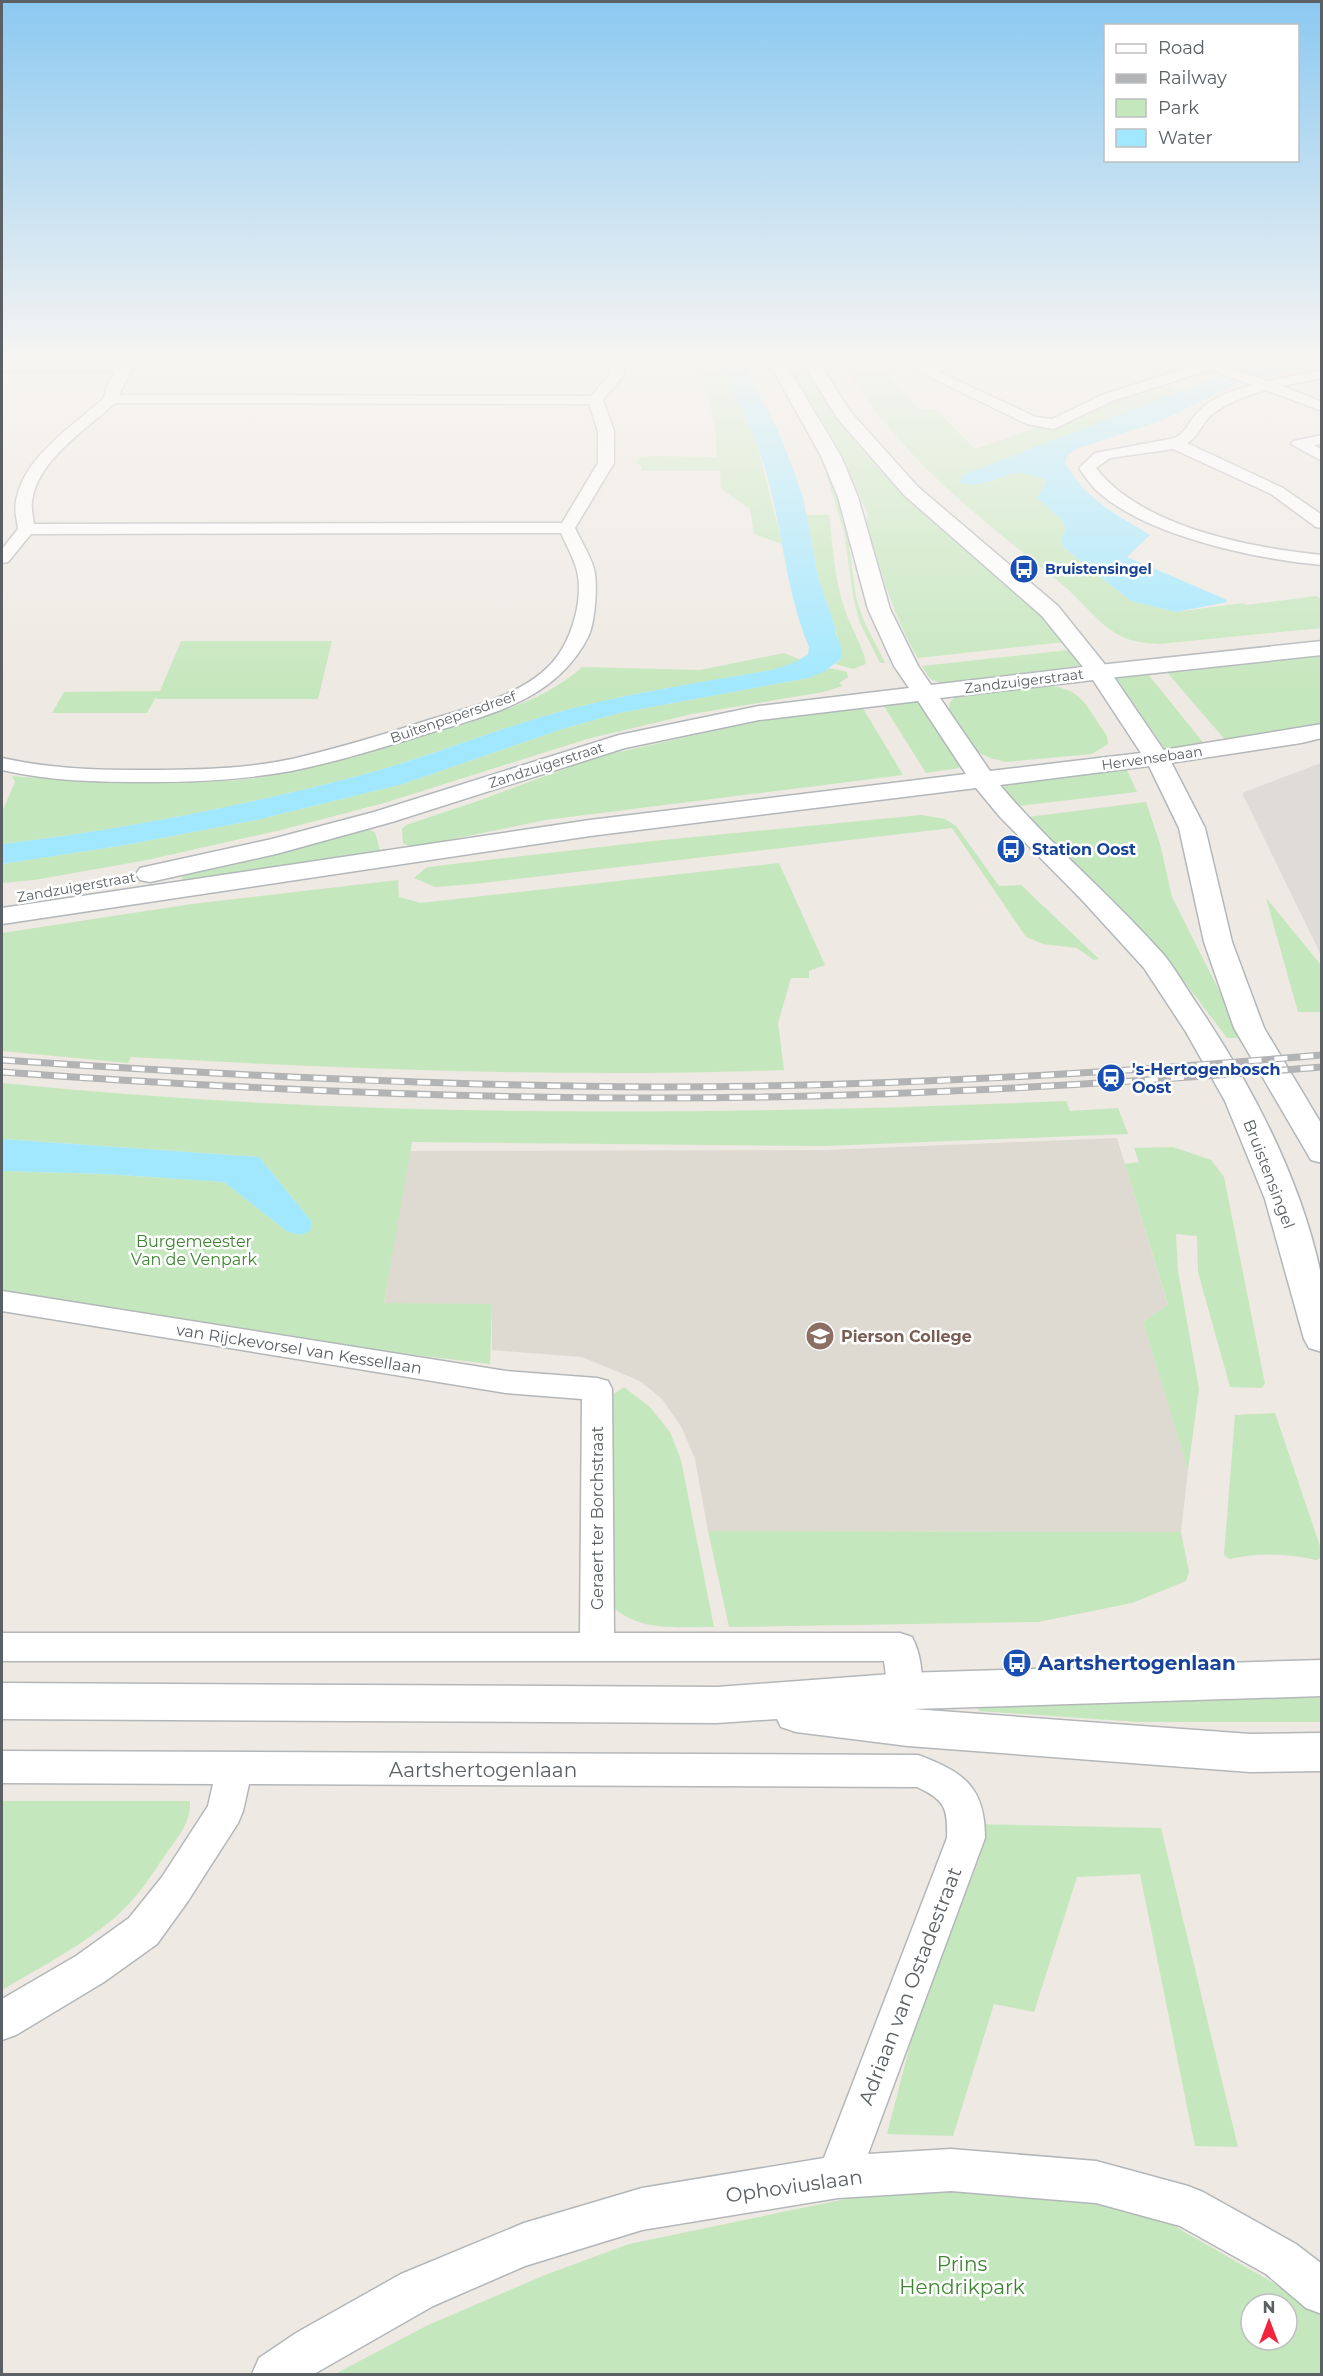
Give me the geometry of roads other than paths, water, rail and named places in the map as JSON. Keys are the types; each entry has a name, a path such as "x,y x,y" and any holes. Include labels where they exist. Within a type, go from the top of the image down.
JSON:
{"main road":[{"name":"Bruistensingel","path":"837,470 848,497 879,609 906,666 982,780 1009,812 1091,893 1155,963 1201,1032 1241,1101 1282,1199 1322,1339"},
{"path":"892,470 910,491 1050,610 1099,672 1157,758 1192,828 1218,942 1250,1028 1322,1153"},
{"path":"1099,672 1322,648"},
{"name":"Zandzuigerstraat","path":"2,899 136,877 276,846 383,817 619,742 759,713 1099,672"},
{"name":"Hervensebaan","path":"982,780 1275,742 1322,731"},
{"name":"Zandzuigerstraat","path":"2,916 590,828 982,780"},
{"path":"2,1701 717,1705 905,1691 1322,1678"},
{"path":"717,1705 920,1728 1250,1753 1322,1752"}],"street":[{"path":"2,558 26,529 24,501 28,487 39,470"},
{"path":"26,529 567,528 602,470"},
{"path":"1088,470 1102,487 1141,512 1184,529 1239,547 1300,559 1322,560"},
{"path":"1231,470 1277,491 1322,524"},
{"name":"Buitenpepersdreef","path":"2,765 37,772 78,776 192,776 242,772 291,765 373,744 464,716 520,695 558,668 580,635 586,603 586,571 567,528"},
{"name":"van Rijckevorsel van Kessellaan","path":"3,1304 506,1382 597,1389"},
{"name":"Geraert ter Borchstraat","path":"597,1389 597,1647"},
{"path":"2,1647 900,1647 905,1691"},
{"name":"Aartshertogenlaan","path":"2,1767 918,1772 941,1779 958,1794"},
{"path":"2,2021 90,1969 143,1930 176,1889 225,1811 234,1769"},
{"name":"Adriaan van Ostadestraat","path":"838,2177 966,1838 968,1816 958,1794"},
{"name":"Ophoviuslaan","path":"275,2374 312,2349 417,2290 524,2245 642,2210 838,2177 951,2170 1095,2182 1188,2207 1281,2259 1322,2292"}],"water":[{"path":"765,470 793,470 803,497 818,577 842,653 842,658 824,672 808,678 619,713 559,730 403,784 256,820 120,846 2,864 2,844 135,825 223,808 403,763 548,715 631,695 771,670 795,662 808,654 809,647 788,577"},
{"path":"976,470 1069,470 1091,496 1113,513 1150,535 1127,557 1225,599 1227,602 1176,612 1131,601 1063,547 1061,540 1066,529 1062,520 1037,498 1046,482 1043,479 1024,473 1012,473 980,484 959,483 963,475"},
{"path":"2,1139 259,1157 312,1222 310,1231 301,1235 288,1232 224,1182 104,1174 2,1171"}],"railway":[{"path":"2,1060 330,1079 659,1087 908,1082 1156,1068 1322,1055"},
{"path":"2,1072 330,1091 659,1098 908,1093 1322,1067"}],"place":[{"name":"Bruistensingel","path":"1024,569"},
{"name":"Station Oost","path":"1011,849"},
{"name":"'s-Hertogenbosch Oost","path":"1111,1078"},
{"name":"Pierson College","path":"820,1336"},
{"name":"Aartshertogenlaan","path":"1017,1663"}],"park label":[{"name":"Burgemeester Van de Venpark","path":"194,1250"},
{"name":"Prins Hendrikpark","path":"962,2276"}]}
